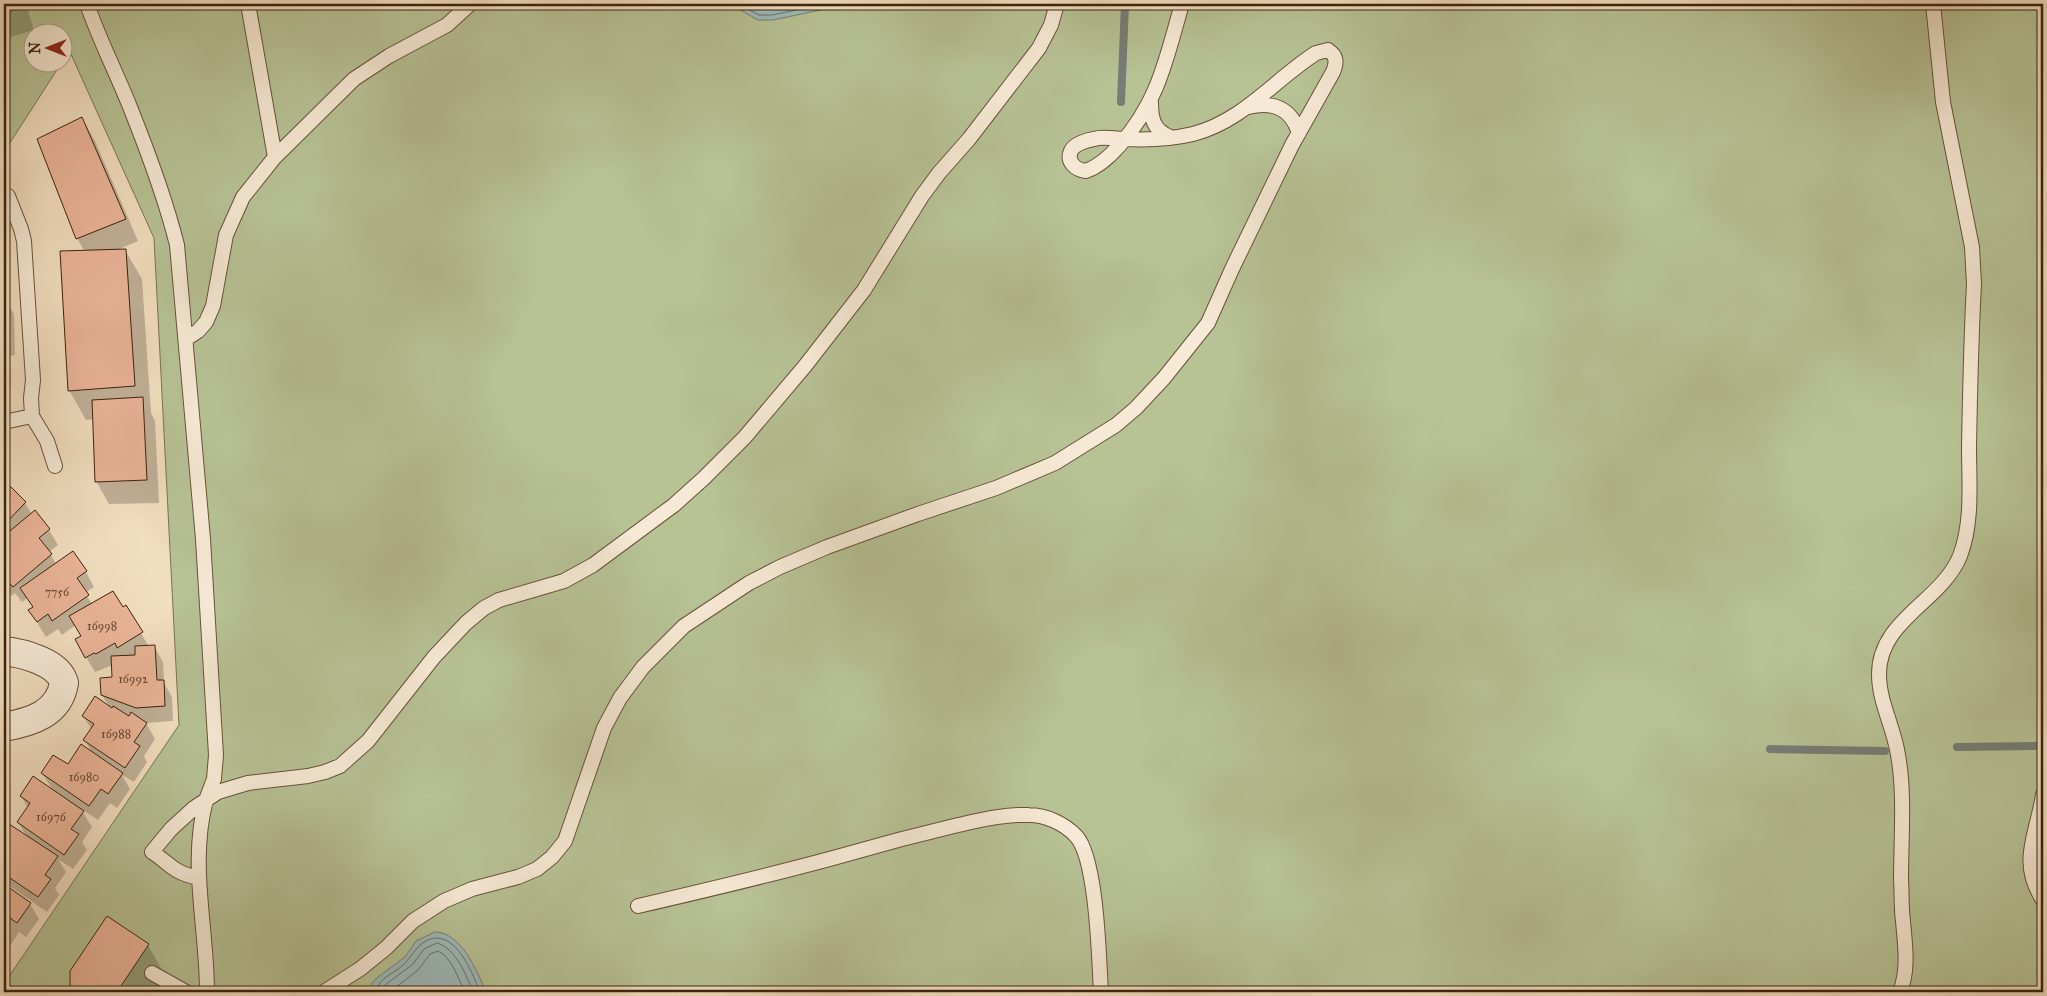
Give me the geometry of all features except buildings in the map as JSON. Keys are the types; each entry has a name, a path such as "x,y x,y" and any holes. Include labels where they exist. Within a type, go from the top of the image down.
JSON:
{"street":[{"path":"4,651 17,652 42,661 57,672 64,683 59,699 48,712 34,720 4,727"}],"lane":[{"path":"87,4 130,106 165,198 177,245 203,539 216,745 214,780 202,816 198,856 207,992"},
{"path":"248,4 275,157"},
{"path":"186,339 198,331 206,322 213,306 226,235 240,204 275,157 354,79 389,56 447,25 470,4"},
{"path":"198,878 183,875 152,852 171,829 206,800 218,792 248,783 308,776 340,766 368,741 434,657 466,623 484,608 499,600 564,581 593,565 674,505 704,478 751,430 810,360 864,290 922,196 939,173 969,139 1039,48 1051,25 1057,4"},
{"path":"324,992 360,969 386,948 413,921 444,901 472,889 518,877 537,869 552,857 565,841 604,728 620,698 643,668 684,626 749,583 827,547 996,488 1055,463 1116,425 1136,408 1164,378 1208,323 1232,269 1299,133 1337,62 1334,54 1328,50 1322,50 1305,60 1247,107 1216,126 1192,134 1125,139 1151,102 1164,66 1182,4"},
{"path":"1900,992 1905,966 1905,944 1902,920 1900,767 1895,739 1880,694 1880,658 1884,646 1893,632 1939,588 1952,570 1960,555 1969,506 1974,284 1972,247 1943,102 1933,4"},
{"path":"1151,102 1151,117 1155,126 1161,133 1170,137"},
{"path":"1247,107 1260,104 1284,110 1295,121 1299,133"},
{"path":"8,196 21,228 24,241 33,380 32,416 47,440 55,466"},
{"path":"4,422 32,416"},
{"path":"2043,795 2031,842 2030,855 2032,873 2038,892 2043,900"},
{"path":"638,906 761,878 911,836 985,819 1032,815 1061,824 1078,837 1084,849 1093,900 1101,992"},
{"path":"152,972 186,992"}],"green space":[{"path":"16,4 2043,4 2043,992 4,992 4,984 179,725 154,238 72,56 72,22 22,22 22,72 56,72 4,152 4,22"}],"water":[{"path":"730,4 849,4 773,20 758,20"},
{"path":"435,932 453,938 460,945 473,964 486,992 372,992 372,983 378,977 405,957 416,941"}],"waterway":[{"path":"1121,102 1125,4"},
{"path":"1957,747 2036,746"},
{"path":"1770,749 1885,751"}]}
